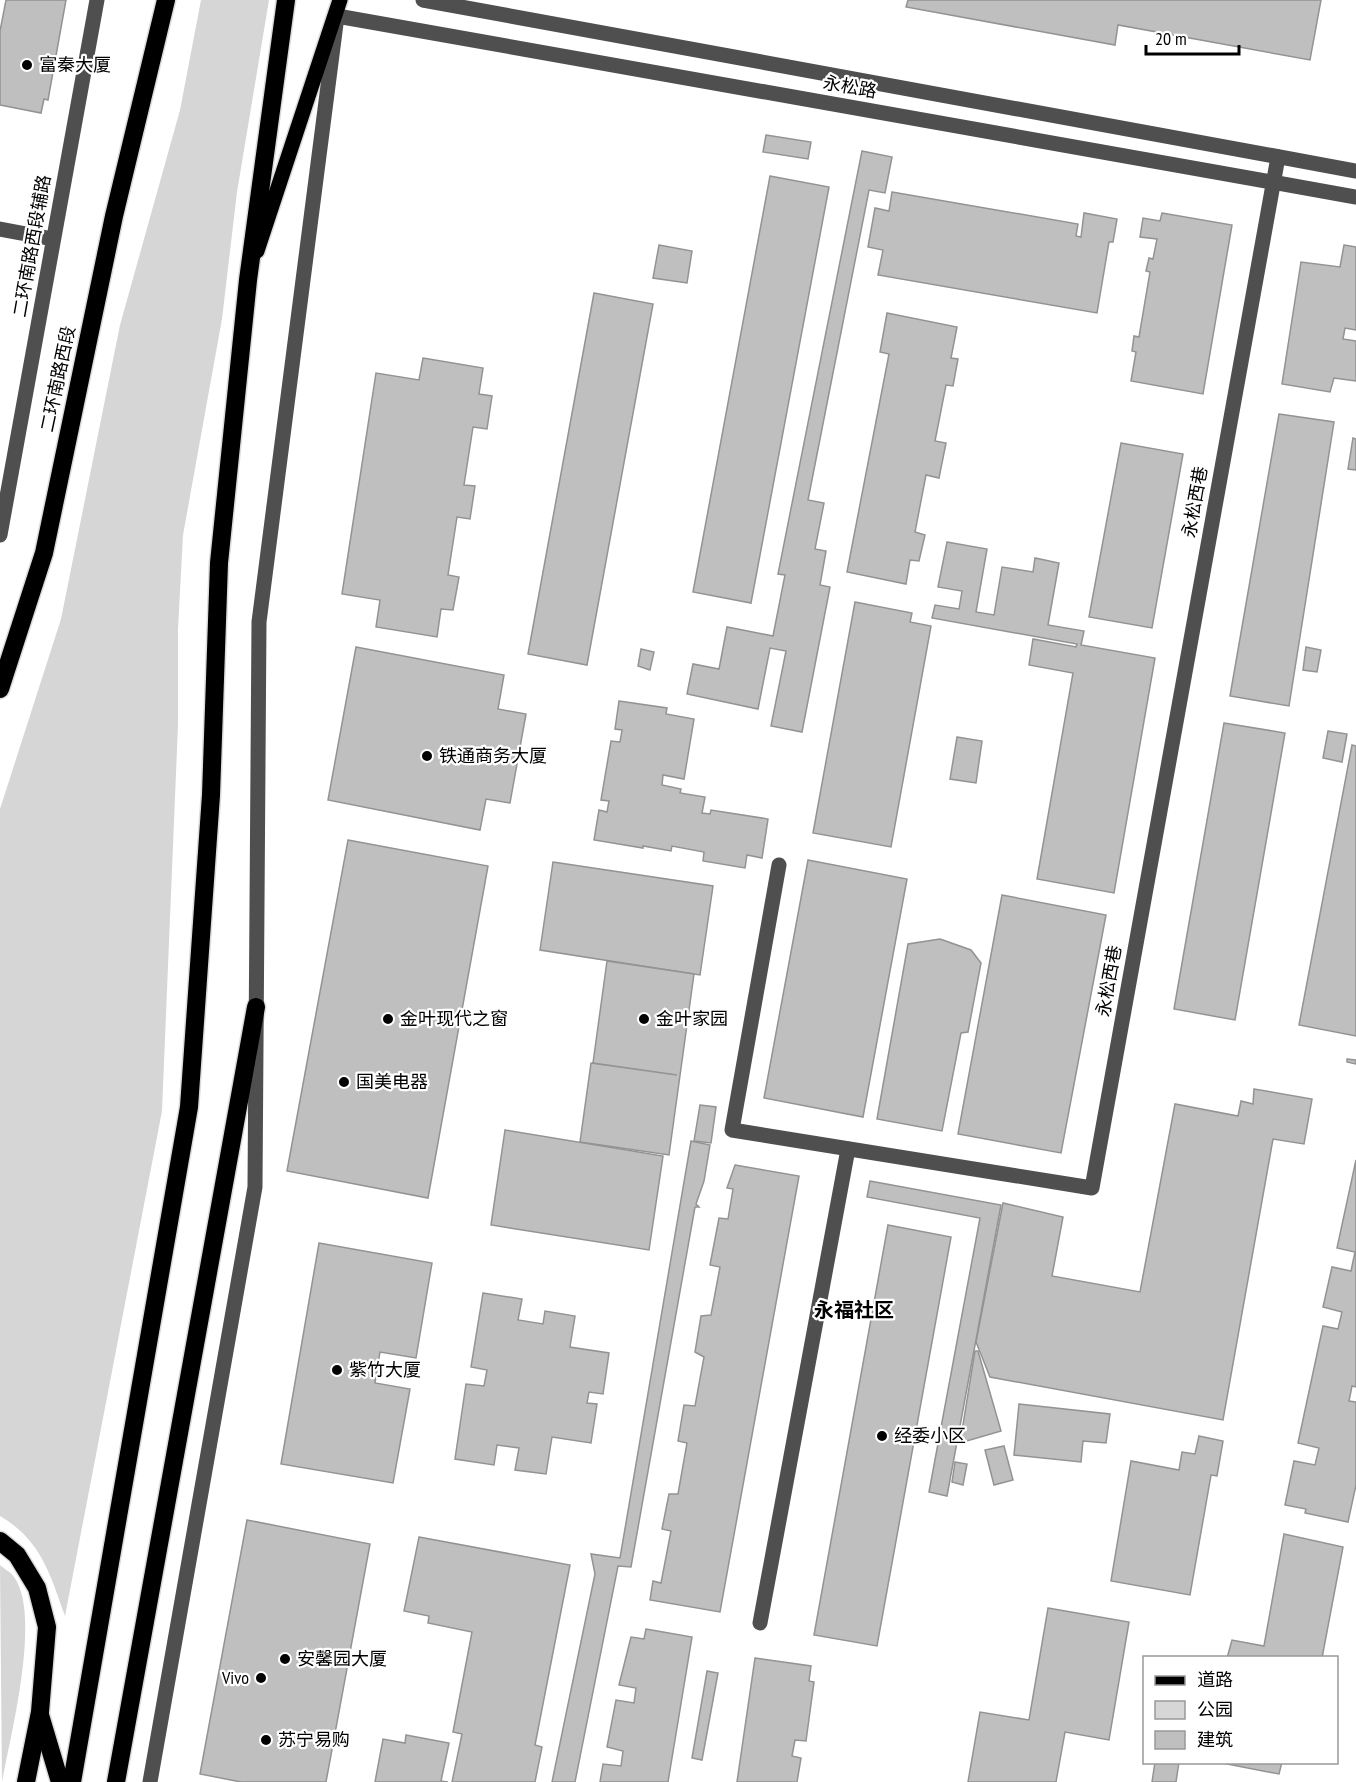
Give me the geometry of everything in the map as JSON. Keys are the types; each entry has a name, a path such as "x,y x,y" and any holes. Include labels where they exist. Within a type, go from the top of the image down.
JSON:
{"highway":[{"name":"二环南路西段","path":"0,689 44,552 114,216 166,0"},
{"path":"72,1782 189,1107 211,795 219,563 248,279 286,0"},
{"path":"116,1782 226,1187 256,1007"},
{"path":"0,1541 17,1555 37,1588 47,1627 40,1712 26,1782"},
{"path":"40,1712 60,1782"}],"main road":[{"name":"二环南路西段","path":"148,75 158,0"},
{"path":"248,279 337,16 340,0"}],"street":[{"name":"二环南路西段辅路","path":"0,535 97,0"},
{"name":"永松路","path":"423,0 1356,171"},
{"path":"150,1782 255,1187 259,622 337,16"},
{"name":"永松路","path":"337,16 1356,197"},
{"name":"永松西巷","path":"779,865 732,1130 1092,1188 1278,157"},
{"path":"0,229 53,239"},
{"path":"760,1623 848,1149"}],"green space":[{"path":"201,0 269,0 237,192 222,319 183,535 178,629 178,725 162,1111 65,1616 49,1572 35,1547 14,1525 0,1516 0,809 61,619 120,325 180,110"},
{"path":"0,1565 14,1577 22,1595 25,1619 22,1677 2,1782"}],"building":[{"name":"富秦大厦","path":"6,0 66,0 48,100 44,99 41,113 0,105 0,31"},
{"path":"908,0 1321,0 1310,60 1118,25 1115,45 906,7"},
{"path":"766,135 811,142 808,159 763,152"},
{"path":"862,151 892,157 885,193 869,190 808,500 824,503 815,549 826,551 820,585 830,587 802,732 771,726 786,651 770,648 758,709 687,694 693,664 719,669 727,627 773,636 785,575 778,574"},
{"path":"770,176 829,187 751,603 693,592"},
{"path":"892,192 1078,224 1076,236 1081,237 1084,213 1117,219 1113,242 1109,242 1097,313 878,275 883,250 868,247 875,208 889,211"},
{"path":"1162,213 1232,225 1203,394 1131,381 1136,352 1132,351 1134,336 1139,337 1150,272 1146,271 1149,258 1153,259 1157,239 1140,237 1143,218 1160,221"},
{"path":"659,245 692,251 687,283 653,278"},
{"path":"1344,245 1356,247 1356,330 1345,328 1343,339 1356,341 1356,381 1334,378 1330,392 1282,384 1301,262 1340,267"},
{"path":"594,293 653,304 587,665 528,654"},
{"path":"887,313 957,327 951,358 958,359 953,386 946,385 935,441 946,443 939,478 926,475 915,532 925,535 919,561 910,560 906,584 847,572 889,354 880,352"},
{"path":"423,358 483,368 479,394 492,396 487,429 473,427 464,485 475,486 470,519 457,517 448,575 459,577 453,610 441,609 437,637 376,627 380,600 342,594 376,373 419,380"},
{"path":"1279,414 1334,422 1289,706 1230,696"},
{"path":"1353,438 1356,439 1356,470 1348,469"},
{"path":"1121,443 1183,454 1152,628 1089,617"},
{"path":"947,542 987,549 976,612 994,615 1002,567 1033,572 1035,558 1059,563 1048,625 1084,631 1081,645 1155,658 1114,893 1037,879 1073,673 1029,665 1033,639 1076,647 1077,644 932,618 935,605 959,609 962,591 938,587"},
{"path":"855,602 912,613 910,622 931,626 891,847 813,833"},
{"name":"铁通商务大厦","path":"356,647 504,675 498,709 526,714 510,803 486,799 480,830 328,800"},
{"path":"1306,647 1321,650 1317,672 1303,670"},
{"path":"641,649 654,652 650,670 638,666"},
{"path":"619,701 667,708 666,714 694,719 684,779 663,775 662,785 681,789 680,793 705,797 702,813 710,814 711,810 768,819 762,858 747,855 745,868 703,861 704,852 672,846 671,851 594,840 599,810 607,812 609,801 601,800 611,741 620,742 622,730 615,729"},
{"path":"1224,723 1285,733 1235,1020 1174,1009"},
{"path":"1328,731 1347,734 1342,762 1323,758"},
{"path":"957,737 982,741 976,783 950,779"},
{"path":"1352,745 1356,746 1356,1036 1299,1025"},
{"name":"金叶现代之窗","path":"348,840 488,866 428,1198 287,1171"},
{"path":"808,860 907,879 863,1117 764,1098"},
{"path":"553,862 713,886 700,975 540,950"},
{"path":"1002,895 1106,915 1061,1153 958,1134"},
{"path":"940,939 971,950 981,963 968,1032 961,1033 942,1131 877,1119 908,944"},
{"name":"金叶家园","path":"607,961 694,974 669,1155 580,1142 591,1063 677,1075 593,1063"},
{"path":"1347,1059 1356,1060 1356,1064 1347,1062"},
{"path":"1254,1089 1312,1099 1304,1144 1273,1139 1223,1420 990,1377 976,1342 1003,1203 1063,1217 1052,1276 1140,1292 1175,1104 1238,1116 1241,1101 1253,1104"},
{"path":"700,1105 716,1107 711,1143 694,1141"},
{"path":"505,1130 663,1156 649,1250 491,1225"},
{"path":"691,1141 710,1145 704,1181 696,1204 699,1207 695,1207 631,1567 618,1566 575,1782 552,1782 595,1574 591,1554 620,1558"},
{"path":"1356,1160 1356,1387 1352,1386 1349,1401 1356,1402 1356,1485 1348,1522 1305,1513 1306,1509 1285,1505 1294,1461 1315,1465 1319,1448 1298,1443 1323,1326 1338,1329 1342,1312 1323,1307 1332,1267 1351,1271 1355,1252 1337,1248"},
{"path":"735,1165 799,1176 720,1612 650,1600 653,1581 661,1583 671,1531 662,1529 669,1494 678,1494 687,1443 678,1441 684,1405 695,1406 704,1357 695,1352 701,1316 711,1315 720,1267 710,1265 719,1218 728,1219 733,1189 727,1188"},
{"path":"870,1181 1001,1205 947,1496 929,1492 980,1218 867,1197"},
{"name":"经委小区","path":"888,1225 951,1237 877,1646 814,1635"},
{"name":"紫竹大厦","path":"319,1243 432,1263 416,1358 380,1352 375,1383 410,1389 393,1483 281,1464"},
{"path":"483,1293 522,1299 518,1320 543,1324 545,1311 575,1316 570,1347 609,1353 603,1394 589,1392 587,1403 597,1404 591,1443 552,1437 546,1474 515,1470 519,1448 497,1445 494,1465 455,1459 466,1384 484,1386 487,1370 471,1367"},
{"path":"975,1351 978,1351 1001,1431 960,1443"},
{"path":"1019,1404 1110,1414 1106,1443 1083,1441 1081,1462 1014,1455"},
{"path":"1199,1436 1223,1441 1217,1476 1211,1475 1190,1595 1111,1581 1131,1461 1179,1470 1182,1452 1195,1454"},
{"path":"1004,1446 1013,1480 994,1485 985,1450"},
{"path":"955,1462 967,1464 963,1485 952,1482"},
{"name":"安馨园大厦","path":"247,1520 370,1544 326,1782 241,1782 200,1774"},
{"path":"1284,1534 1343,1547 1322,1656 1228,1656 1232,1640 1264,1646"},
{"path":"419,1537 570,1565 535,1745 542,1747 535,1782 452,1782 462,1734 453,1732 472,1632 428,1623 429,1616 404,1611"},
{"path":"1048,1608 1129,1622 1109,1740 1065,1732 1056,1782 968,1782 980,1712 1029,1720"},
{"path":"646,1629 692,1637 668,1782 600,1782 603,1764 621,1766 623,1751 607,1747 616,1700 634,1703 636,1688 619,1685 631,1637 644,1639"},
{"path":"755,1658 811,1666 809,1681 814,1682 806,1741 795,1740 792,1756 801,1758 797,1782 737,1782"},
{"path":"707,1671 718,1673 702,1760 692,1758"},
{"path":"406,1735 449,1743 441,1781 448,1782 375,1782 383,1739 405,1743"},
{"path":"1155,1764 1179,1764 1176,1782 1152,1782"},
{"path":"1227,1764 1282,1764 1279,1774"}],"place":[{"name":"富秦大厦","path":"27,65"},
{"name":"铁通商务大厦","path":"427,756"},
{"name":"金叶现代之窗","path":"388,1019"},
{"name":"金叶家园","path":"644,1019"},
{"name":"国美电器","path":"344,1082"},
{"name":"紫竹大厦","path":"337,1370"},
{"name":"经委小区","path":"882,1436"},
{"name":"安馨园大厦","path":"285,1659"},
{"name":"Vivo","path":"261,1678"},
{"name":"苏宁易购","path":"266,1740"}],"district":[{"name":"永福社区","path":"854,1310"}]}
